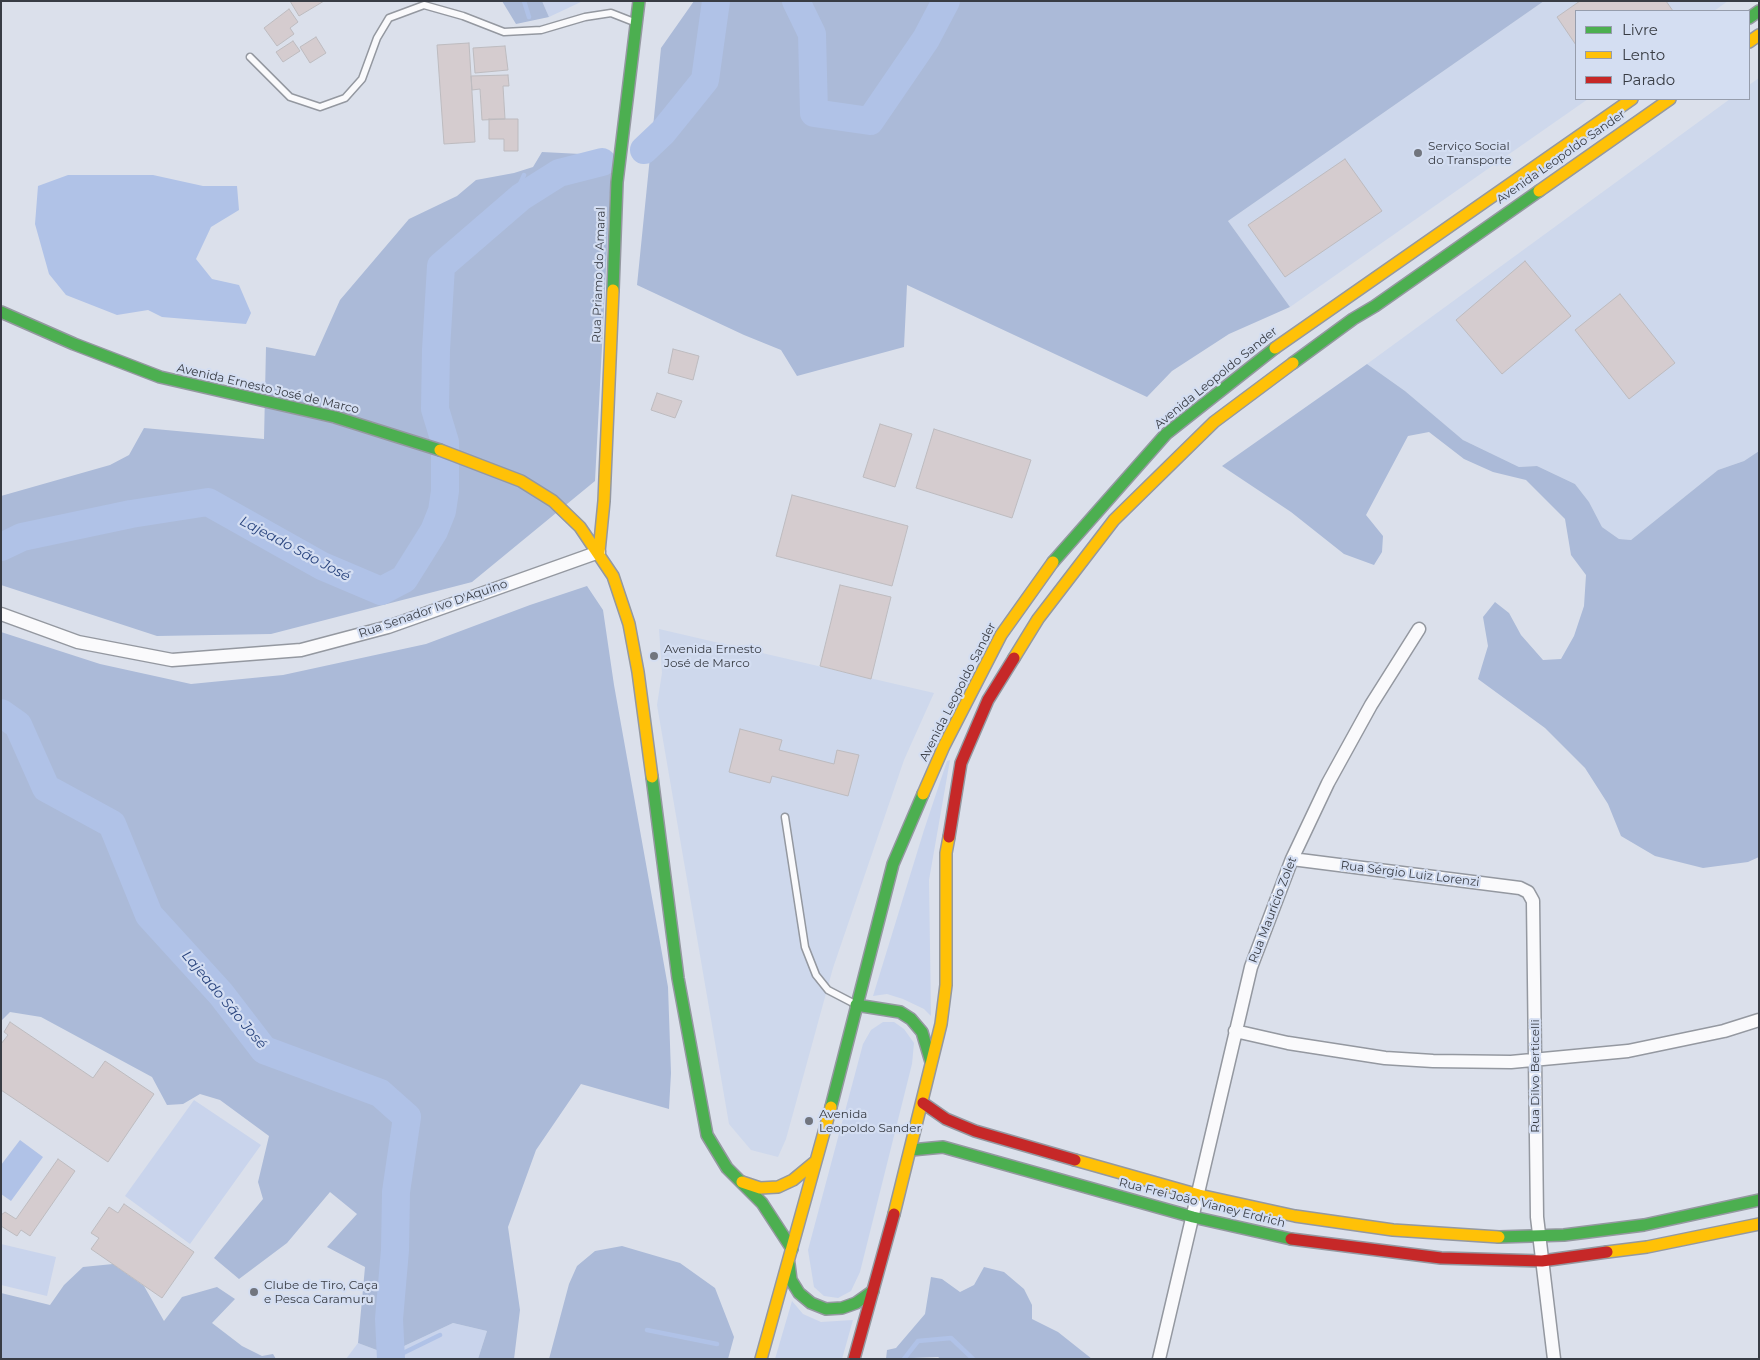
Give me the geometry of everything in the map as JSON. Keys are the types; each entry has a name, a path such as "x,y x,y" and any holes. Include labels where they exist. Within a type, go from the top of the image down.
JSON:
{"main road":[{"name":"Rua Priamo do Amaral","path":"599,552 604,491 617,182 639,1"},
{"name":"Avenida Leopoldo Sander","path":"761,1359 789,1264 893,864 923,792 1001,635 1057,556 1166,434 1256,361 1631,100"},
{"name":"Avenida Leopoldo Sander","path":"854,1359 932,1066 946,985 946,853 961,763 988,700 1052,598 1114,520 1171,462 1214,422 1353,319 1669,100"},
{"name":"Avenida Ernesto José de Marco","path":"1,312 81,347 160,377 288,405 418,442 521,481 553,501 580,527 599,552 613,576 621,598 638,672 678,978 700,1108 707,1135 716,1154 726,1168 762,1204 779,1226 792,1249"},
{"path":"856,1005 900,1012 911,1019 922,1032 932,1066"},
{"name":"Rua Frei João Vianey Erdrich","path":"923,1104 946,1119 975,1131 1199,1195 1295,1216 1344,1224 1443,1235 1538,1237 1644,1225 1759,1200"},
{"name":"Rua Frei João Vianey Erdrich","path":"911,1150 943,1147 1193,1217 1291,1239 1358,1249 1441,1258 1542,1261 1647,1248 1759,1224"},
{"name":"Avenida Ernesto José de Marco","path":"742,1182 760,1188 778,1188 793,1180 816,1161"},
{"path":"789,1264 791,1280 799,1293 811,1304 826,1309 842,1308 856,1302 872,1291"}],"street":[{"name":"Rua Senador Ivo D'Aquino","path":"1,614 78,642 172,660 301,650 388,627 599,552"},
{"name":"Rua Maurício Zolet","path":"1159,1359 1251,967 1292,859 1348,743 1420,629"},
{"name":"Rua Sérgio Luiz Lorenzi","path":"1292,859 1504,886 1528,892"},
{"name":"Rua Dilvo Berticelli","path":"1528,892 1533,901 1538,1237 1554,1359"},
{"path":"1235,1032 1288,1044 1385,1058 1434,1062 1534,1061 1628,1051 1676,1043 1759,1020"}],"lane":[{"path":"250,57 290,97 320,107 344,98 362,79 377,38 389,18 424,5 463,16 504,32 541,30 585,17 611,13 636,23"},
{"path":"785,817 805,947 816,974 828,990 856,1005"}],"shaded area":[{"path":"502,1 542,1 549,17 516,24"},
{"path":"542,1 583,1 549,17"},
{"path":"694,1 1544,1 1228,221 1290,307 1229,334 1172,371 1147,397 907,285 904,347 797,376 781,350 744,335 637,285 661,48"},
{"name":"Serviço Social do Transporte","path":"1544,1 1728,1 1715,10 1575,10 1575,100 1587,100 1290,307 1228,221"},
{"path":"1759,78 1759,451 1744,461 1718,470 1631,540 1619,539 1602,527 1589,502 1575,484 1537,466 1519,467 1463,440 1405,391 1367,364 1729,100 1750,100 1750,84"},
{"path":"542,152 581,154 611,173 595,481 472,582 271,634 157,636 1,585 1,496 110,465 129,455 144,428 264,439 266,347 315,356 340,300 409,219 457,196 476,180 514,173 533,167"},
{"path":"68,175 153,175 203,186 237,186 239,210 211,227 196,259 212,279 239,285 251,313 246,324 162,317 148,310 117,315 66,295 49,274 35,224 38,186"},
{"path":"1367,364 1405,391 1463,440 1519,467 1537,466 1575,484 1589,502 1602,527 1619,539 1631,540 1718,470 1744,461 1759,451 1759,857 1748,862 1703,868 1655,856 1621,836 1608,804 1585,768 1545,728 1478,679 1488,646 1483,617 1495,602 1509,613 1521,635 1543,660 1561,659 1574,636 1584,606 1586,575 1571,555 1565,519 1526,480 1493,472 1464,459 1429,432 1408,436 1366,515 1383,536 1382,552 1374,565 1344,554 1291,512 1222,466"},
{"path":"587,586 603,610 614,685 668,987 671,1073 669,1109 581,1084 536,1150 508,1227 520,1310 514,1359 478,1359 487,1331 453,1323 402,1347 382,1352 358,1343 365,1267 327,1247 357,1214 330,1192 287,1243 239,1279 214,1258 263,1199 258,1182 269,1136 220,1100 200,1094 183,1104 167,1105 152,1077 41,1017 10,1012 1,1021 1,632 100,664 191,684 283,675 426,644"},
{"path":"659,629 934,693 904,760 833,968 786,1139 778,1157 751,1150 729,1124 657,705 662,673"},
{"path":"950,760 929,880 931,1016 924,1009 903,999 887,994 873,996 924,830 947,761"},
{"path":"883,1022 894,1022 904,1029 914,1043 912,1064 860,1272 851,1291 838,1298 824,1296 814,1287 808,1250 863,1044 871,1030"},
{"path":"194,1100 261,1145 190,1244 125,1196"},
{"path":"20,1140 43,1157 11,1201 1,1194 1,1165"},
{"path":"1,1244 56,1257 47,1296 1,1285"},
{"path":"622,1246 680,1263 715,1288 734,1337 728,1359 549,1359 569,1284 577,1266 595,1251"},
{"path":"113,1264 144,1286 164,1321 182,1297 217,1287 235,1299 212,1323 242,1346 262,1356 273,1354 276,1359 1,1359 1,1293 50,1305 64,1285 83,1267"},
{"path":"984,1267 1004,1272 1024,1289 1032,1305 1032,1319 1058,1332 1092,1359 941,1359 938,1357 886,1359 887,1350 896,1348 925,1314 931,1277 942,1279 960,1292 974,1285"},
{"path":"792,1301 803,1314 821,1322 853,1320 842,1359 775,1359"},
{"path":"453,1323 487,1331 478,1359 404,1359 402,1347"},
{"path":"358,1343 382,1352 382,1359 346,1359"}],"building":[{"path":"290,1 324,1 299,16"},
{"path":"1580,1 1666,1 1672,10 1575,10 1575,44 1557,17"},
{"path":"289,9 298,22 290,28 294,34 277,46 264,28"},
{"path":"316,37 326,53 310,63 300,47"},
{"path":"293,41 300,51 283,62 276,52"},
{"path":"469,43 475,142 444,144 437,45"},
{"path":"505,46 508,70 475,73 473,48"},
{"path":"508,75 509,86 503,86 505,119 482,120 480,89 472,90 471,76"},
{"path":"489,119 518,119 518,151 504,151 504,139 489,139"},
{"path":"1345,159 1382,211 1285,277 1248,225"},
{"path":"1525,261 1571,316 1502,374 1456,320"},
{"path":"1620,294 1675,363 1629,399 1575,330"},
{"path":"673,349 699,356 693,380 668,373"},
{"path":"657,393 682,401 675,418 651,410"},
{"path":"880,424 912,434 895,487 863,477"},
{"path":"934,429 1031,460 1012,518 916,488"},
{"path":"792,495 908,526 892,586 776,556"},
{"path":"840,585 891,597 871,679 820,666"},
{"path":"740,729 782,740 779,750 834,764 837,750 859,755 848,796 772,776 770,783 729,772"},
{"path":"10,1022 93,1078 105,1061 154,1094 108,1162 1,1090 1,1044 8,1035 4,1032"},
{"path":"58,1159 75,1171 30,1236 21,1230 17,1236 1,1226 1,1215 5,1212 16,1219"},
{"path":"124,1204 194,1252 162,1298 91,1249 99,1238 91,1233 109,1207 118,1213"}],"waterway":[{"path":"524,1 529,17"},
{"name":"Lajeado São José","path":"644,150 663,132 705,80 716,1"},
{"name":"Lajeado São José","path":"796,1 812,34 814,113 870,121 926,39 946,1"},
{"name":"Lajeado São José","path":"1,547 22,537 131,514 208,502 322,566 381,591 404,579 434,531 442,511 445,491 445,442 435,409 441,266 521,197 559,173 602,162"},
{"path":"521,197 520,184 524,175"},
{"name":"Lajeado São José","path":"1,713 18,725 46,788 112,824 149,915 221,994 264,1050 380,1093 407,1117 396,1192 395,1250 389,1319 391,1359"},
{"path":"647,1330 717,1344"},
{"path":"391,1359 440,1335"},
{"path":"904,1359 918,1341 951,1338 973,1359"}],"traffic: fast":[{"path":"613,290 617,182 639,1"},
{"path":"1750,17 1759,11"},
{"path":"1293,363 1353,319 1375,306 1539,191"},
{"path":"1,312 74,344 160,377 335,417 440,450"},
{"path":"1053,562 1166,434 1275,348"},
{"path":"652,777 678,978 707,1135 727,1168 762,1203 792,1249"},
{"path":"831,1107 893,864 923,794"},
{"path":"856,1005 900,1012 911,1019 922,1032 931,1062"},
{"path":"911,1150 943,1147 1193,1217 1291,1239"},
{"path":"1499,1237 1564,1235 1644,1225 1759,1200"},
{"path":"789,1264 791,1280 799,1293 811,1303 826,1309 842,1308 856,1303 873,1291"}],"traffic: slow":[{"path":"1750,41 1759,35"},
{"path":"1275,348 1631,100"},
{"path":"1539,191 1669,100"},
{"path":"599,552 604,501 613,290"},
{"path":"1014,658 1038,619 1114,520 1214,422 1293,363"},
{"path":"440,450 521,481 553,501 580,527 613,576 629,624 638,672 652,777"},
{"path":"923,794 944,746 1001,635 1053,562"},
{"path":"894,1214 941,1024 946,985 946,853 949,837"},
{"path":"761,1359 831,1107"},
{"path":"1075,1160 1199,1195 1295,1216 1393,1230 1499,1237"},
{"path":"742,1182 760,1188 778,1187 793,1180 816,1161"},
{"path":"1607,1252 1647,1247 1759,1224"}],"traffic: jam":[{"path":"949,837 961,763 988,700 1014,658"},
{"path":"923,1103 946,1119 975,1131 1075,1160"},
{"path":"854,1359 894,1214"},
{"path":"1291,1239 1441,1258 1542,1261 1607,1252"}],"place":[{"name":"Serviço Social do Transporte","path":"1418,153"},
{"name":"Avenida Ernesto José de Marco","path":"654,656"},
{"name":"Avenida Leopoldo Sander","path":"809,1121"},
{"name":"Clube de Tiro, Caça e Pesca Caramuru","path":"254,1292"}]}
